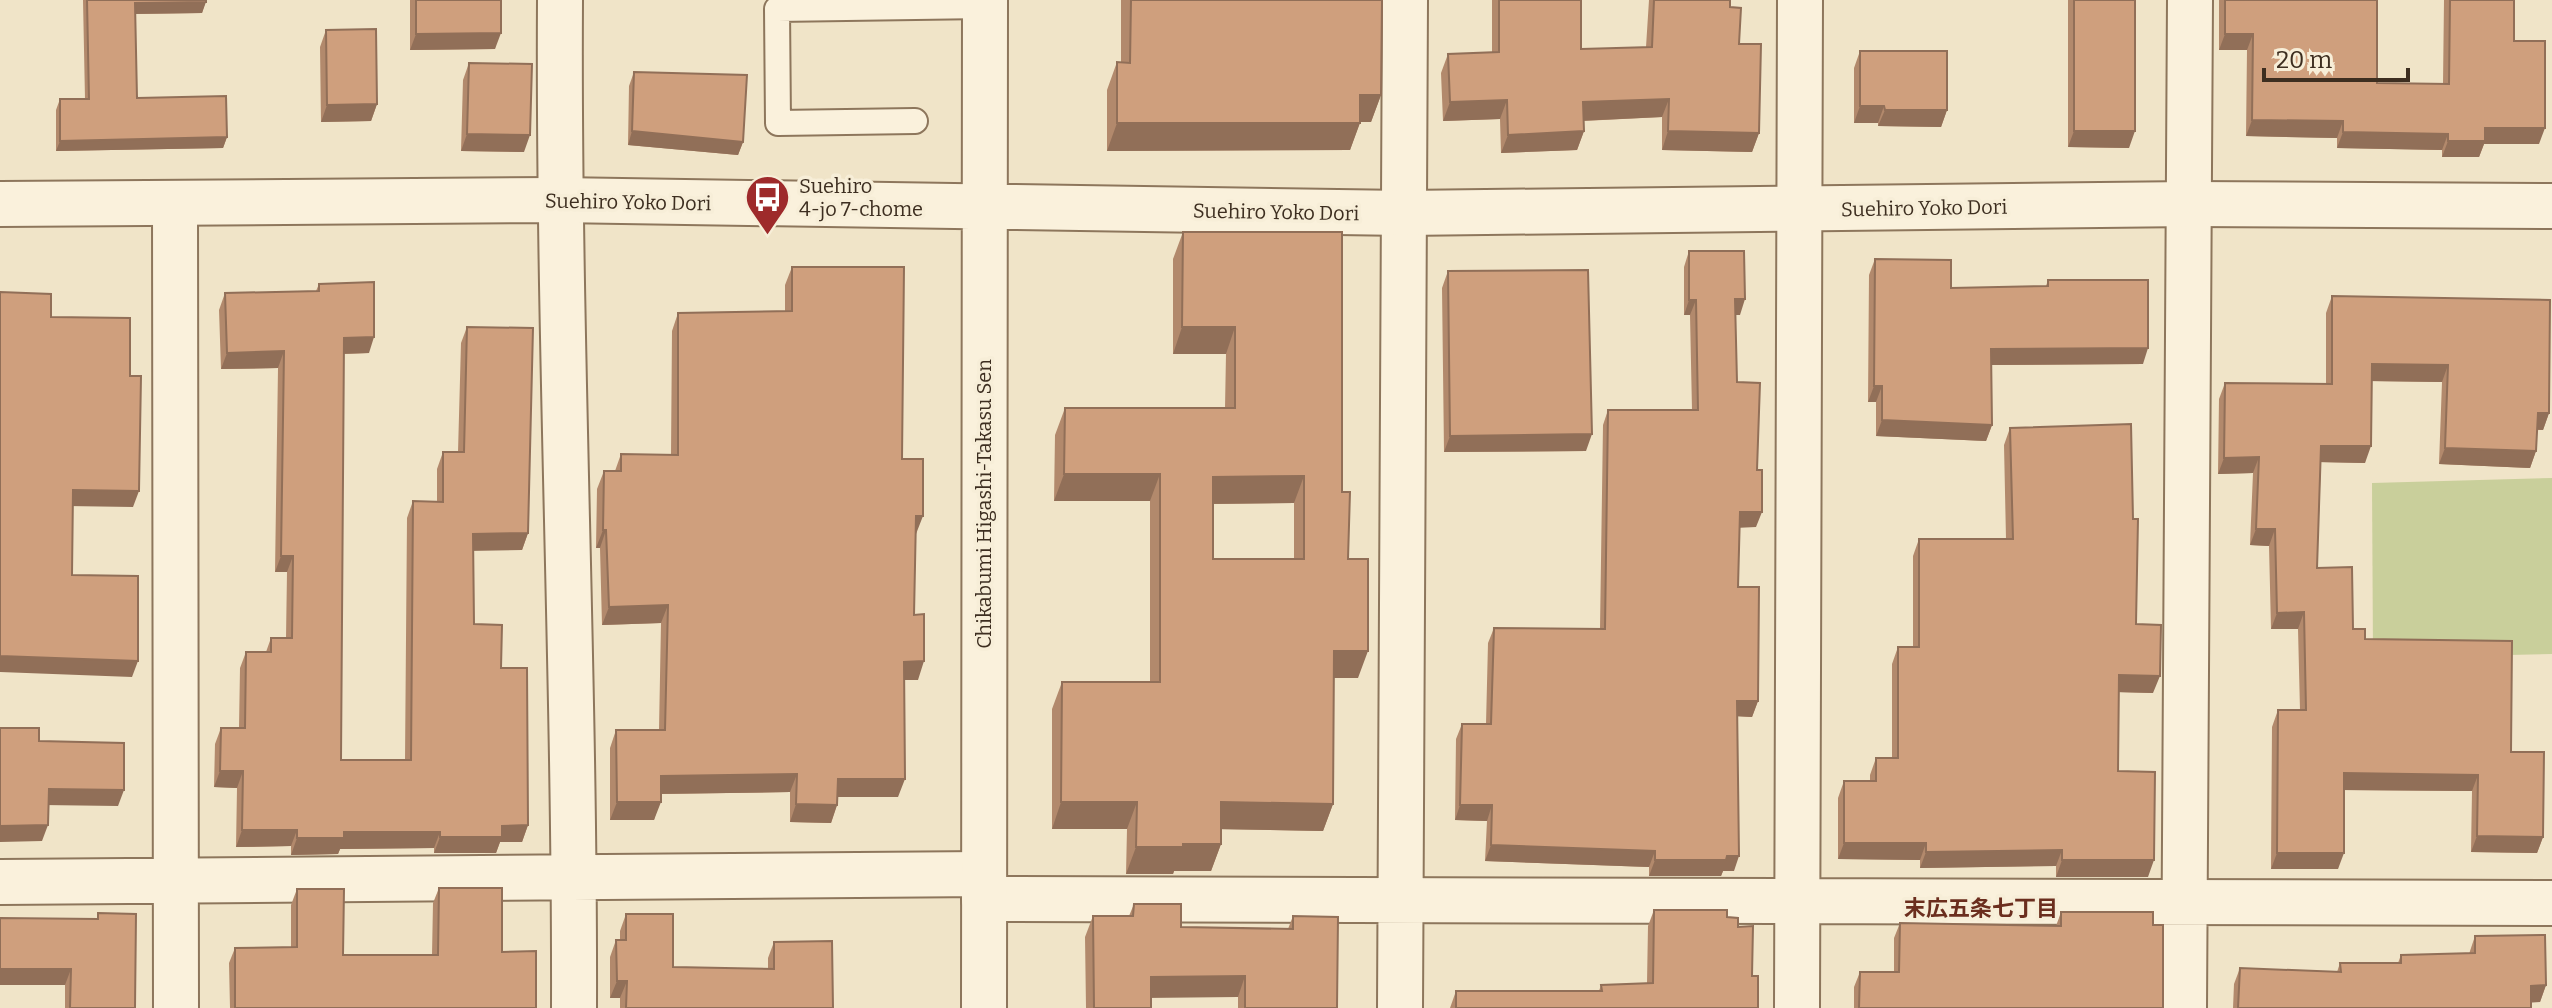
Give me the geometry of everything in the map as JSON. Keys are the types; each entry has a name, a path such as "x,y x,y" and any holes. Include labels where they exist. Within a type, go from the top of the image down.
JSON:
{"street":[{"path":"560,0 559,200 574,1008"},
{"path":"1400,1008 1405,0"},
{"path":"1797,1008 1800,0"},
{"path":"2184,1008 2190,0"},
{"name":"Chikabumi Higashi-Takasu Sen","path":"984,1008 985,3"},
{"name":"Suehiro Yoko Dori","path":"0,204 559,200 1405,213 2191,204 2552,206"},
{"path":"175,205 176,1008"},
{"path":"0,882 574,880 984,886 1401,899 1797,903 2183,900 2552,903"}],"lane":[{"path":"915,121 778,123 777,9 985,3"}],"green space":[{"path":"2552,478 2552,654 2373,658 2372,483"}],"building":[{"path":"87,0 206,0 135,3 137,98 226,96 227,137 60,141 60,99 89,99"},
{"path":"416,0 501,0 501,33 416,34"},
{"path":"1131,0 1382,0 1381,95 1360,95 1360,123 1117,123 1117,62 1130,63"},
{"path":"1499,0 1581,0 1581,49 1652,47 1654,0 1730,0 1730,7 1741,8 1739,44 1761,44 1759,133 1668,131 1669,99 1583,102 1584,131 1508,135 1507,100 1450,102 1448,54 1499,52"},
{"path":"2074,0 2135,0 2135,131 2074,131"},
{"path":"2225,0 2377,0 2377,83 2449,84 2450,0 2514,0 2514,41 2545,41 2545,128 2485,128 2485,141 2448,141 2448,134 2343,132 2343,121 2252,120 2253,34 2225,34"},
{"path":"376,29 377,104 327,105 326,30"},
{"path":"1860,51 1947,51 1947,110 1885,110 1884,106 1860,106"},
{"path":"469,63 532,64 530,135 467,134"},
{"path":"634,72 747,75 743,142 632,131"},
{"path":"1183,232 1342,232 1342,492 1350,492 1348,559 1368,559 1368,651 1334,651 1333,804 1221,802 1221,844 1136,847 1137,802 1061,802 1062,682 1160,682 1160,474 1064,474 1065,408 1235,408 1235,327 1182,327","holes":["1304,476 1304,559 1213,559 1213,477"]},
{"path":"1689,251 1744,251 1745,299 1735,299 1737,382 1760,383 1757,470 1762,470 1762,512 1740,512 1738,587 1759,587 1758,701 1737,701 1739,856 1727,856 1726,860 1655,860 1655,851 1491,845 1492,805 1460,805 1462,724 1491,724 1494,628 1605,629 1608,410 1698,410 1696,300 1689,300"},
{"path":"1875,259 1951,260 1951,288 2048,286 2048,280 2148,280 2148,348 1991,349 1992,425 1882,420 1882,386 1874,386"},
{"path":"792,267 904,267 902,459 923,459 923,516 916,516 914,615 924,614 924,661 904,662 905,779 838,779 837,805 796,804 797,774 661,776 661,802 617,802 616,730 665,730 668,605 609,607 606,530 603,530 604,471 621,471 621,454 678,455 678,313 792,311"},
{"path":"1588,270 1592,434 1450,436 1448,271"},
{"path":"374,282 374,337 344,338 341,760 411,760 413,501 443,502 443,452 464,452 467,327 533,328 528,533 473,534 474,624 502,625 501,668 527,668 528,825 502,826 502,837 440,837 440,832 344,832 344,838 297,838 297,830 242,830 243,771 220,771 221,728 245,728 246,652 271,652 271,638 292,638 293,556 281,556 284,351 227,353 225,293 319,291 319,284"},
{"path":"0,292 51,294 51,317 130,318 130,376 141,376 139,491 73,490 72,575 138,576 138,661 0,656"},
{"path":"2332,296 2550,300 2549,413 2538,413 2536,451 2445,448 2448,365 2372,364 2371,446 2321,446 2317,568 2352,567 2353,629 2365,629 2365,639 2512,641 2511,752 2544,752 2543,837 2477,836 2478,775 2344,773 2344,853 2277,853 2278,710 2306,710 2304,612 2277,613 2275,529 2256,529 2259,457 2224,458 2225,383 2332,384"},
{"path":"2131,424 2133,519 2138,519 2136,624 2161,625 2160,676 2119,675 2118,771 2155,772 2154,860 2062,860 2062,850 1926,852 1926,843 1844,843 1844,781 1876,781 1876,758 1898,758 1898,647 1919,647 1919,539 2013,539 2010,428"},
{"path":"0,728 39,728 39,741 124,743 124,790 49,789 48,825 0,826"},
{"path":"439,888 502,888 502,952 536,951 536,1008 235,1008 235,948 297,947 297,889 344,889 343,955 438,955"},
{"path":"1134,904 1181,904 1181,927 1293,929 1293,916 1338,917 1337,1008 1245,1008 1245,976 1151,977 1151,1008 1094,1008 1093,916 1133,916"},
{"path":"1654,910 1727,910 1727,917 1738,918 1738,927 1753,926 1752,976 1758,976 1758,1008 1456,1008 1456,991 1602,991 1601,985 1653,983"},
{"path":"2061,912 2153,912 2153,925 2163,925 2163,1008 1859,1008 1860,972 1899,972 1900,923 2061,926"},
{"path":"98,913 136,914 135,1008 70,1008 71,969 0,969 0,918 98,919"},
{"path":"626,914 673,914 673,967 774,969 774,942 832,941 833,1008 626,1008 627,981 617,981 616,940 626,940"},
{"path":"2545,935 2546,985 2531,986 2531,1008 2238,1008 2240,968 2341,972 2340,963 2401,963 2401,955 2475,953 2475,936"}],"place":[{"name":"Suehiro 4-jo 7-chome","path":"768,237"}],"district":[{"name":"末広五条七丁目","path":"1981,908"}]}
